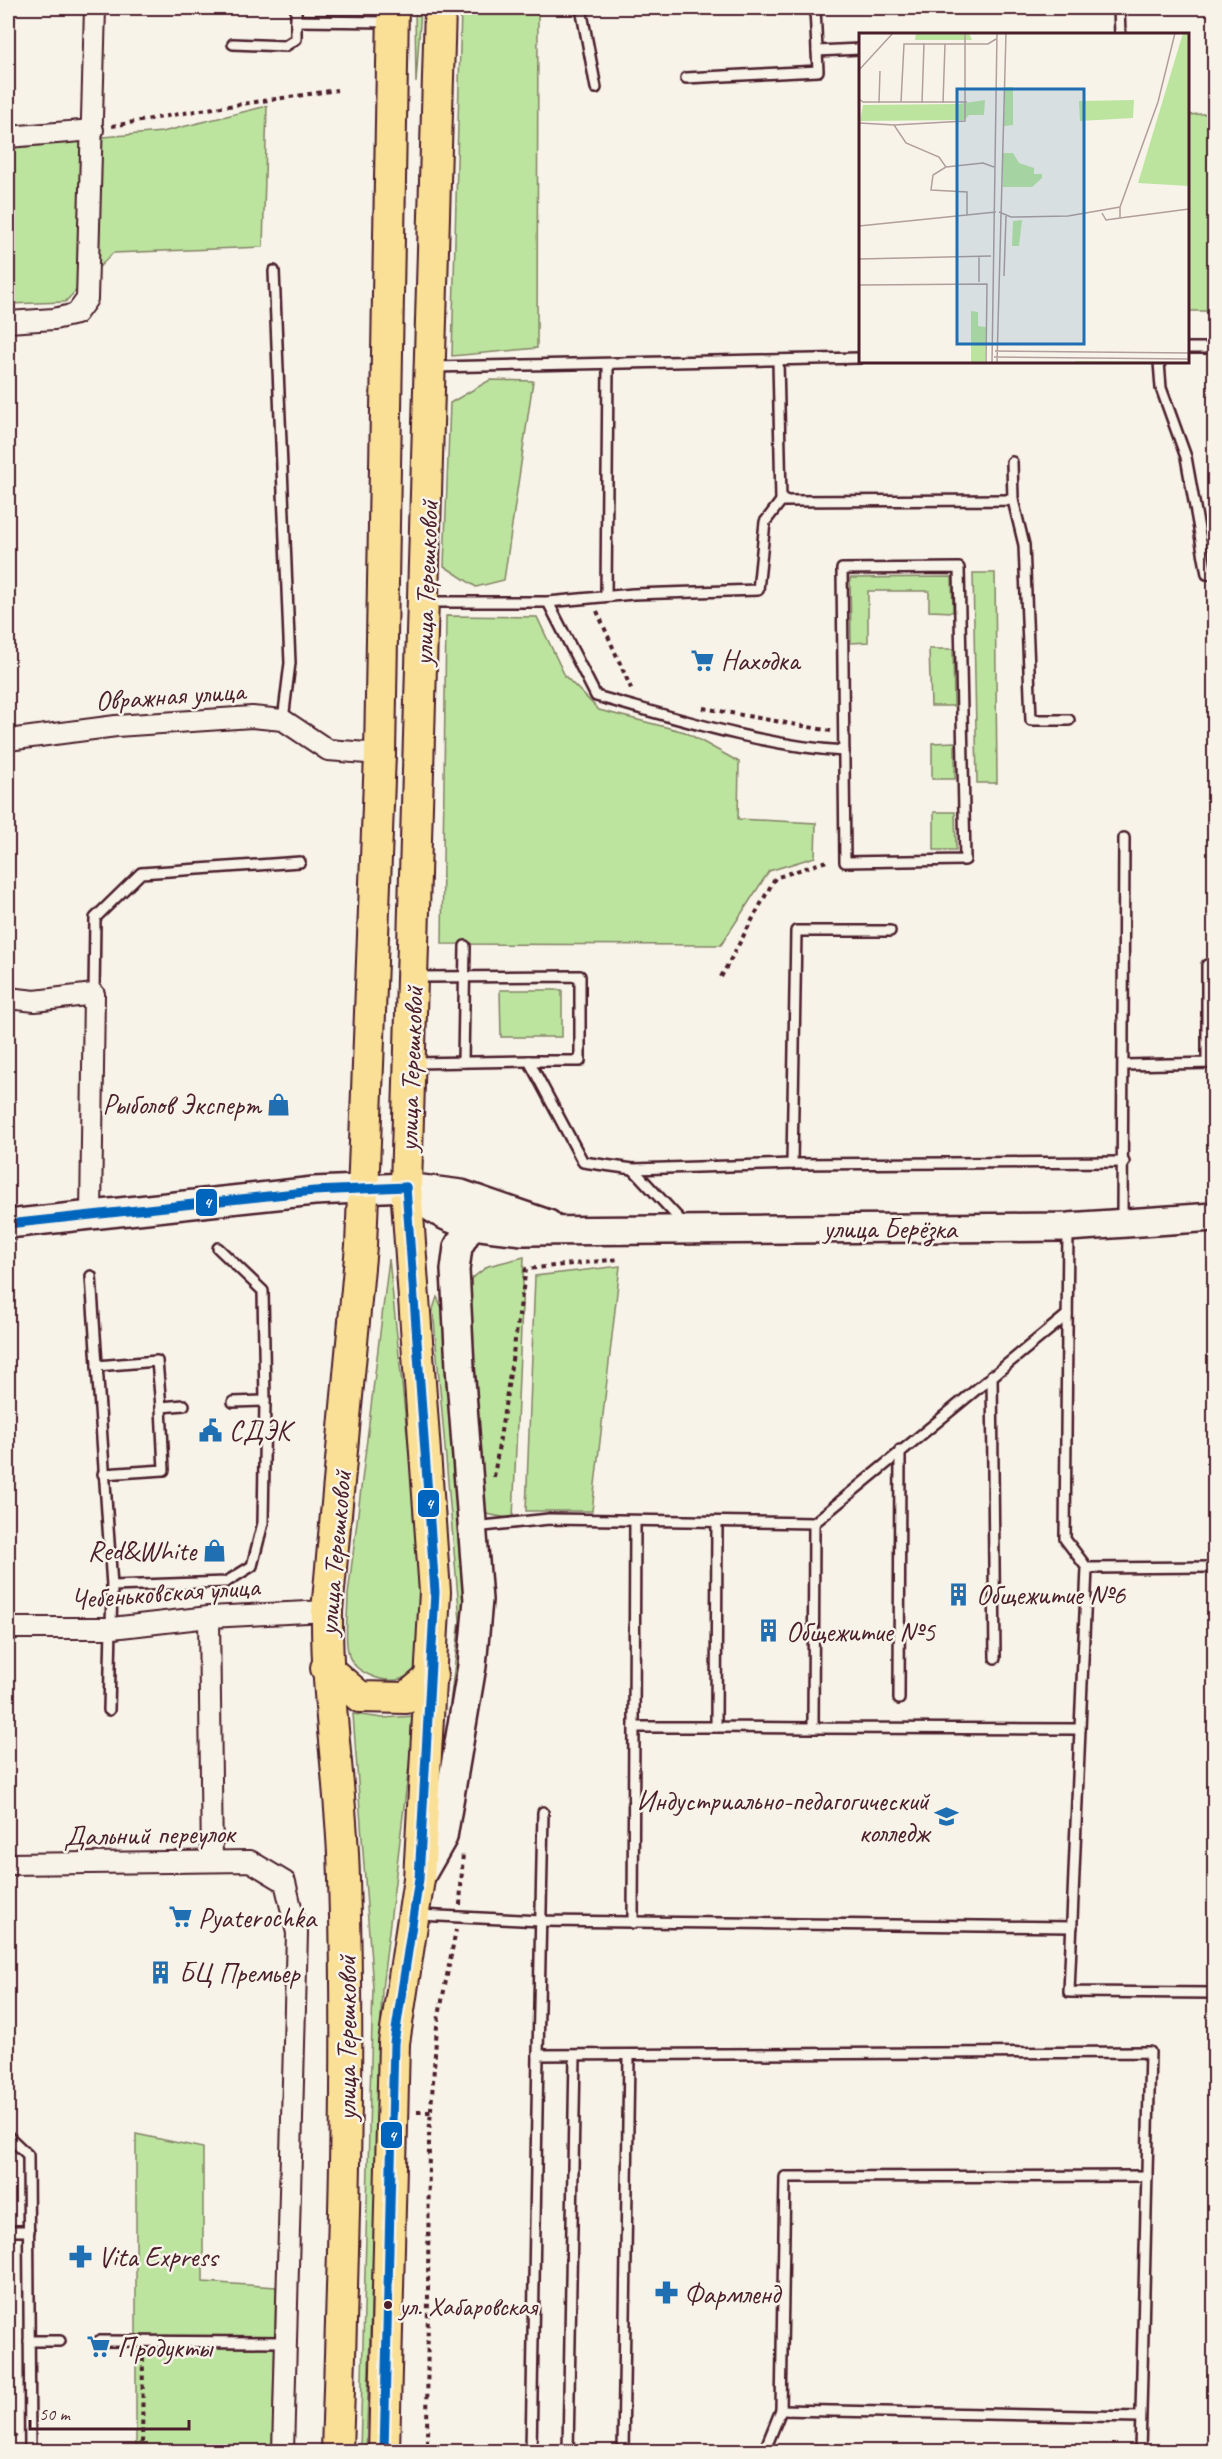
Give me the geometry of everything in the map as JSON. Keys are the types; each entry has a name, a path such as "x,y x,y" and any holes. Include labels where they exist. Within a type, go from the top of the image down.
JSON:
{"main road":[{"name":"улица Терешковой","path":"384,2451 394,2043 420,1879 435,1592 406,1187 425,602 440,8"},
{"name":"улица Терешковой","path":"337,2451 348,2104 344,1875 326,1668 327,1611 359,1268 380,754 393,15"},
{"name":"улица Берёзка","path":"406,1187 428,1208 449,1220 471,1226 523,1231 1068,1227 1215,1217"},
{"name":"улица Берёзка","path":"8,1224 362,1188 406,1187 462,1194 566,1230"},
{"path":"420,1879 443,1837 472,1666 478,1600 455,1270 458,1247 471,1226"},
{"path":"326,1668 360,1697 406,1698 432,1676"}],"street":[{"path":"8,322 54,319 76,314 87,299 95,8"},
{"path":"8,137 93,130"},
{"name":"Овражная улица","path":"8,740 116,726 252,717 283,720 328,750 380,754"},
{"path":"8,998 35,1001 94,994 91,1214"},
{"name":"Чебеньковская улица","path":"8,1628 112,1628 209,1617 327,1611"},
{"path":"209,1617 212,1861"},
{"name":"Дальний переулок","path":"8,1864 250,1861 285,1882 297,1933 285,2342"},
{"path":"283,2451 285,2342"}],"lane":[{"path":"233,44 285,46 296,39 296,8"},
{"path":"581,8 596,88"},
{"path":"686,78 818,71 814,8"},
{"path":"1119,8 1120,33"},
{"path":"296,21 393,15"},
{"path":"817,51 859,49"},
{"path":"274,271 290,663 283,720"},
{"path":"1189,348 1215,348"},
{"path":"431,367 859,358"},
{"path":"425,602 548,602 606,596 758,590 765,522 781,501 778,360"},
{"path":"1159,363 1161,388 1186,457 1207,574 1215,574"},
{"path":"606,596 608,365"},
{"path":"1012,462 1012,500 1024,545 1031,720 1070,720"},
{"path":"781,501 1012,500"},
{"path":"959,568 965,860 845,862 844,733 842,569 959,568"},
{"path":"548,602 577,663 596,696 703,725 822,749 844,751"},
{"path":"1121,1224 1124,1162 1124,838"},
{"path":"94,994 95,918 141,873 300,862"},
{"path":"792,1164 796,931 890,931"},
{"path":"464,1062 465,946"},
{"path":"1124,1065 1211,1063 1207,965"},
{"path":"410,1063 580,1061 580,976 464,979 413,977"},
{"path":"529,1061 583,1162 633,1169 792,1164 1124,1162"},
{"path":"633,1169 689,1229"},
{"path":"1068,1227 1065,1539 1087,1568 1070,1992 1215,1993"},
{"path":"112,1586 226,1582 252,1566 263,1524 265,1401 263,1291 218,1248"},
{"path":"91,1276 112,1586 109,1710"},
{"path":"474,1527 549,1519 814,1523 900,1450 1067,1316"},
{"path":"97,1366 157,1361 161,1407 164,1470 103,1474"},
{"path":"992,1375 995,1658"},
{"path":"233,1402 265,1401"},
{"path":"161,1407 184,1405"},
{"path":"899,1699 900,1450"},
{"path":"633,1923 635,1521"},
{"path":"716,1727 717,1522"},
{"path":"813,1728 814,1523"},
{"path":"1087,1568 1215,1567"},
{"path":"634,1726 1080,1729"},
{"path":"531,2451 543,1812"},
{"path":"414,1915 540,1922 1072,1928"},
{"path":"538,2055 629,2057 1150,2052 1140,2451"},
{"path":"568,2451 575,2056"},
{"path":"622,2451 629,2057"},
{"path":"8,2136 28,2155 30,2451"},
{"path":"765,2451 781,2410 785,2177 1147,2176"},
{"path":"8,2231 29,2231"},
{"path":"29,2341 60,2341"},
{"path":"99,2341 285,2342"},
{"path":"781,2410 1140,2417"}],"path":[{"path":"93,130 201,110 337,90"},
{"path":"591,597 634,696"},
{"path":"693,706 844,733"},
{"path":"722,977 775,878 845,855"},
{"path":"142,2451 143,2341"}],"green space":[{"path":"415,8 421,8 416,83"},
{"path":"461,8 538,8 537,348 452,356"},
{"path":"267,106 263,247 113,253 65,302 8,304 8,145 162,132"},
{"path":"1214,113 1214,311 1189,311 1189,115"},
{"path":"490,380 533,381 504,580 476,587 444,566 450,403"},
{"path":"973,573 995,573 997,783 977,783"},
{"path":"952,577 953,612 929,611 929,591 868,591 868,642 851,643 850,578"},
{"path":"446,616 537,617 565,676 599,710 685,732 739,762 738,819 816,823 815,857 769,871 721,945 442,944"},
{"path":"929,649 953,649 954,706 931,706"},
{"path":"955,742 955,779 932,779 932,743"},
{"path":"934,812 955,812 956,850 934,850"},
{"path":"500,990 562,990 562,1037 501,1037"},
{"path":"524,1257 513,1519 486,1514 465,1312 470,1280 488,1266"},
{"path":"389,1259 424,1596 419,1666 406,1677 394,1680 371,1676 357,1667 349,1656 346,1633 348,1595"},
{"path":"620,1266 592,1511 526,1511 535,1276"},
{"path":"437,1297 443,1310 471,1571 467,1620 435,1830 460,1620 433,1309"},
{"path":"353,1714 383,1718 415,1716 382,1989 366,2452 360,2451 373,1989"},
{"path":"136,2134 203,2148 203,2282 276,2287 272,2451 136,2452"}],"transit line":[{"name":"4","path":"8,1224 314,1191 406,1187"},
{"name":"4","path":"384,2452 394,2043 419,1879 435,1592 406,1187"}],"place":[{"name":"Находка","path":"703,660"},
{"name":"Рыболов Эксперт","path":"279,1104"},
{"name":"СДЭК","path":"211,1430"},
{"name":"Red&White","path":"214,1550"},
{"name":"Общежитие №6","path":"958,1594"},
{"name":"Общежитие №5","path":"768,1631"},
{"name":"Индустриально-педагогический колледж","path":"947,1816"},
{"name":"Pyaterochka","path":"180,1917"},
{"name":"БЦ Премьер","path":"161,1972"},
{"name":"Vita Express","path":"80,2256"},
{"name":"Фармленд","path":"666,2293"},
{"name":"ул. Хабаровская","path":"388,2305"},
{"name":"Продукты","path":"99,2347"}]}
